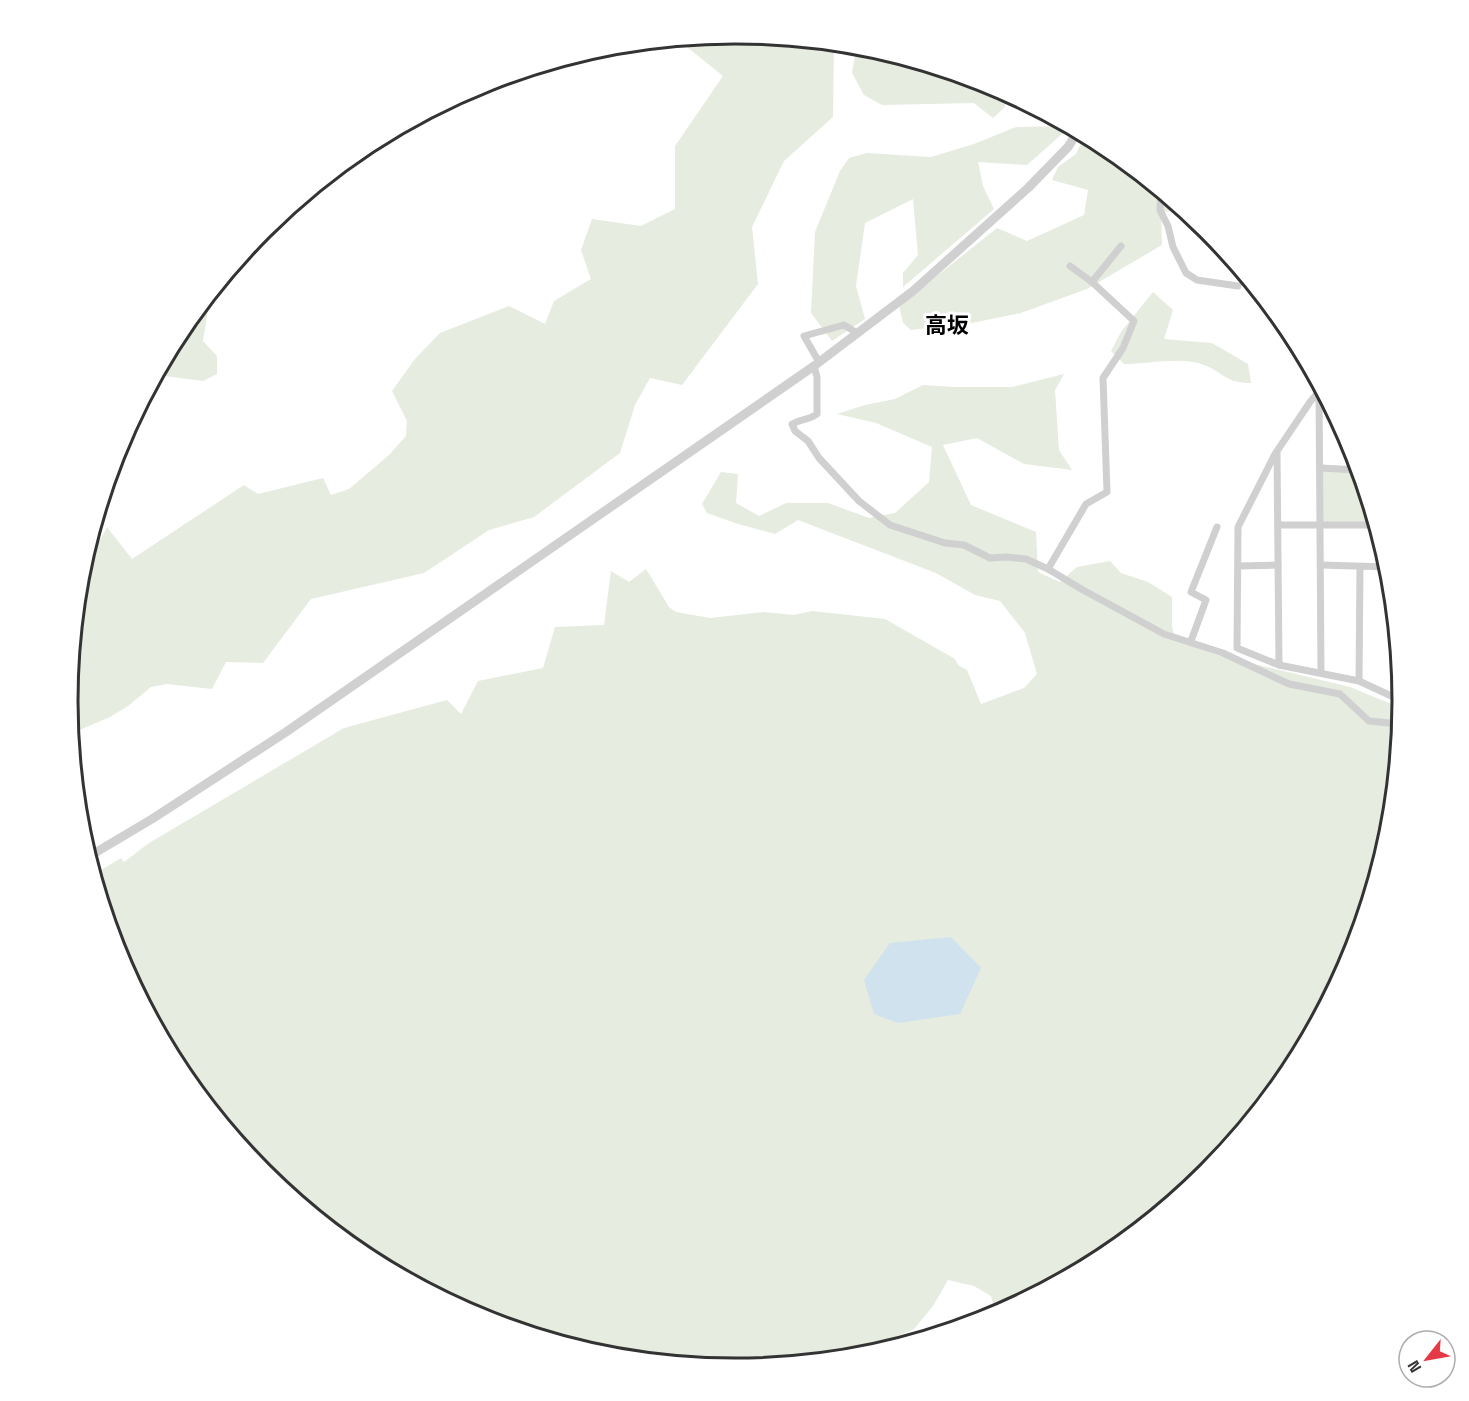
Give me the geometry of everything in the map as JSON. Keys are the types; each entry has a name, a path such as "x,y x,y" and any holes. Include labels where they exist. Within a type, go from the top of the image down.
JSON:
{"street":[{"path":"96,852 152,819 286,732 817,364 913,291 1028,189 1073,138"},
{"path":"1160,201 1160,210 1168,226 1173,247 1186,273 1197,280 1238,286"},
{"path":"1092,282 1121,246"},
{"path":"1048,568 1086,504 1107,492 1103,378 1123,348 1134,321 1092,282 1070,266"},
{"path":"857,333 844,325 804,336 817,364 817,414 809,420 792,424 795,431 808,441 819,458 859,501 890,525 945,543 964,545 990,558 1026,559 1048,568 1083,590 1164,634 1223,653 1289,684 1340,694 1369,721 1391,723"},
{"path":"1316,396 1277,451 1238,527 1237,648 1279,665 1359,681 1392,696"},
{"path":"1320,403 1321,673"},
{"path":"1277,451 1279,665"},
{"path":"1321,468 1349,469"},
{"path":"1278,525 1368,525"},
{"path":"1191,641 1206,600 1191,592 1217,527"},
{"path":"1239,566 1278,565"},
{"path":"1321,566 1378,567"},
{"path":"1359,681 1360,567"}],"shaded area":[{"path":"777,45 834,51 833,117 784,161 752,227 758,284 682,385 650,378 635,405 620,453 534,517 489,530 424,573 311,599 263,663 226,662 212,689 167,684 151,687 110,717 79,730 79,658 83,615 96,548 107,527 132,559 244,485 258,494 323,478 331,495 349,489 389,455 406,436 407,421 392,391 415,359 440,333 509,306 545,324 554,301 591,279 581,250 592,219 641,226 675,209 675,146 723,76 685,46"},
{"path":"855,55 863,56 946,78 1006,103 1004,108 993,118 974,103 882,105 864,95 852,73"},
{"path":"1053,126 1064,132 1027,165 978,162 983,186 994,209 903,287 903,273 918,255 913,199 865,223 856,286 865,319 832,341 811,313 815,232 840,171 849,158 867,153 931,157 974,144 1016,127"},
{"path":"1081,143 1134,179 1172,211 1161,212 1162,245 1087,289 1021,313 972,323 911,330 903,323 899,306 997,228 1027,241 1084,215 1088,190 1052,180 1058,167 1076,154"},
{"path":"1153,292 1173,310 1164,339 1212,343 1248,364 1251,383 1230,379 1195,362 1124,364 1111,351 1121,332"},
{"path":"213,301 208,310 203,341 217,356 217,374 203,381 164,376 188,335"},
{"path":"1064,374 1055,390 1059,450 1072,470 1024,464 977,438 943,445 971,505 1036,532 1038,572 1060,582 1077,567 1110,561 1121,573 1148,582 1172,597 1172,626 1175,639 1217,655 1350,687 1392,704 1386,786 1379,829 1357,912 1324,991 1303,1029 1281,1066 1228,1134 1199,1165 1134,1222 1100,1247 1025,1290 993,1304 991,1296 974,1286 948,1280 933,1306 914,1329 894,1338 863,1345 777,1356 734,1358 649,1352 606,1345 523,1323 444,1290 406,1269 369,1247 301,1194 241,1134 188,1066 145,991 112,912 100,871 121,858 124,862 149,843 344,728 447,700 461,714 478,681 543,668 555,627 604,625 611,571 629,582 646,569 669,607 676,612 710,618 764,612 794,615 812,611 885,619 955,659 958,665 967,670 981,704 1024,688 1037,674 1025,633 1000,601 975,595 936,573 798,520 775,534 707,513 702,504 721,472 738,474 736,503 759,516 786,503 828,503 869,518 895,513 929,482 932,447 876,423 837,414 895,399 923,385 1012,387"},
{"path":"1321,468 1349,469 1368,525 1320,525"}],"water":[{"path":"951,937 981,968 960,1014 898,1023 874,1014 864,980 890,943"}],"district":[{"name":"高坂","path":"947,325"}]}
